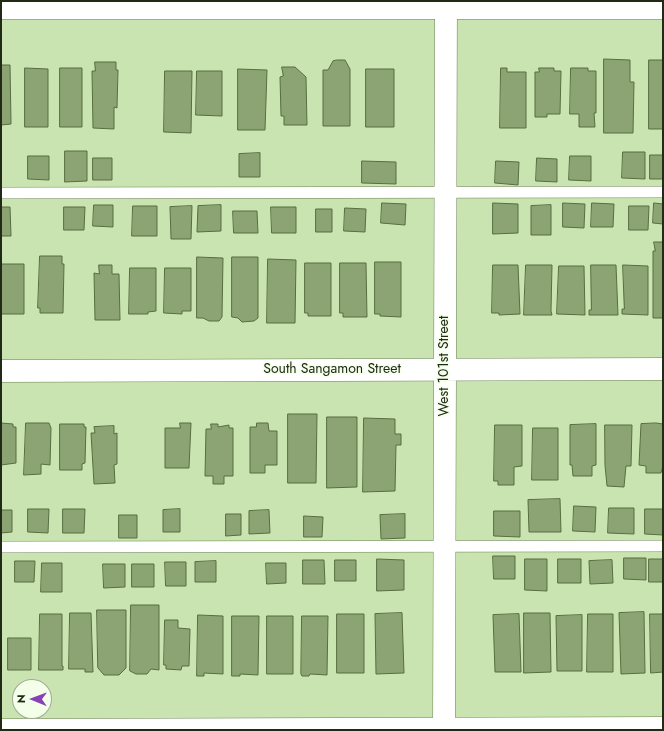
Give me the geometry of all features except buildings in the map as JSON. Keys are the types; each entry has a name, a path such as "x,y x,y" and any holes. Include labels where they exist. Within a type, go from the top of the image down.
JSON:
{"street":[{"path":"1,8 446,5 663,8"},
{"name":"West 101st Street","path":"444,730 446,5"},
{"name":"South Sangamon Street","path":"1,371 663,369"},
{"path":"1,730 444,730 663,728"}],"lane":[{"path":"1,193 663,192"},
{"path":"1,547 663,546"}]}
